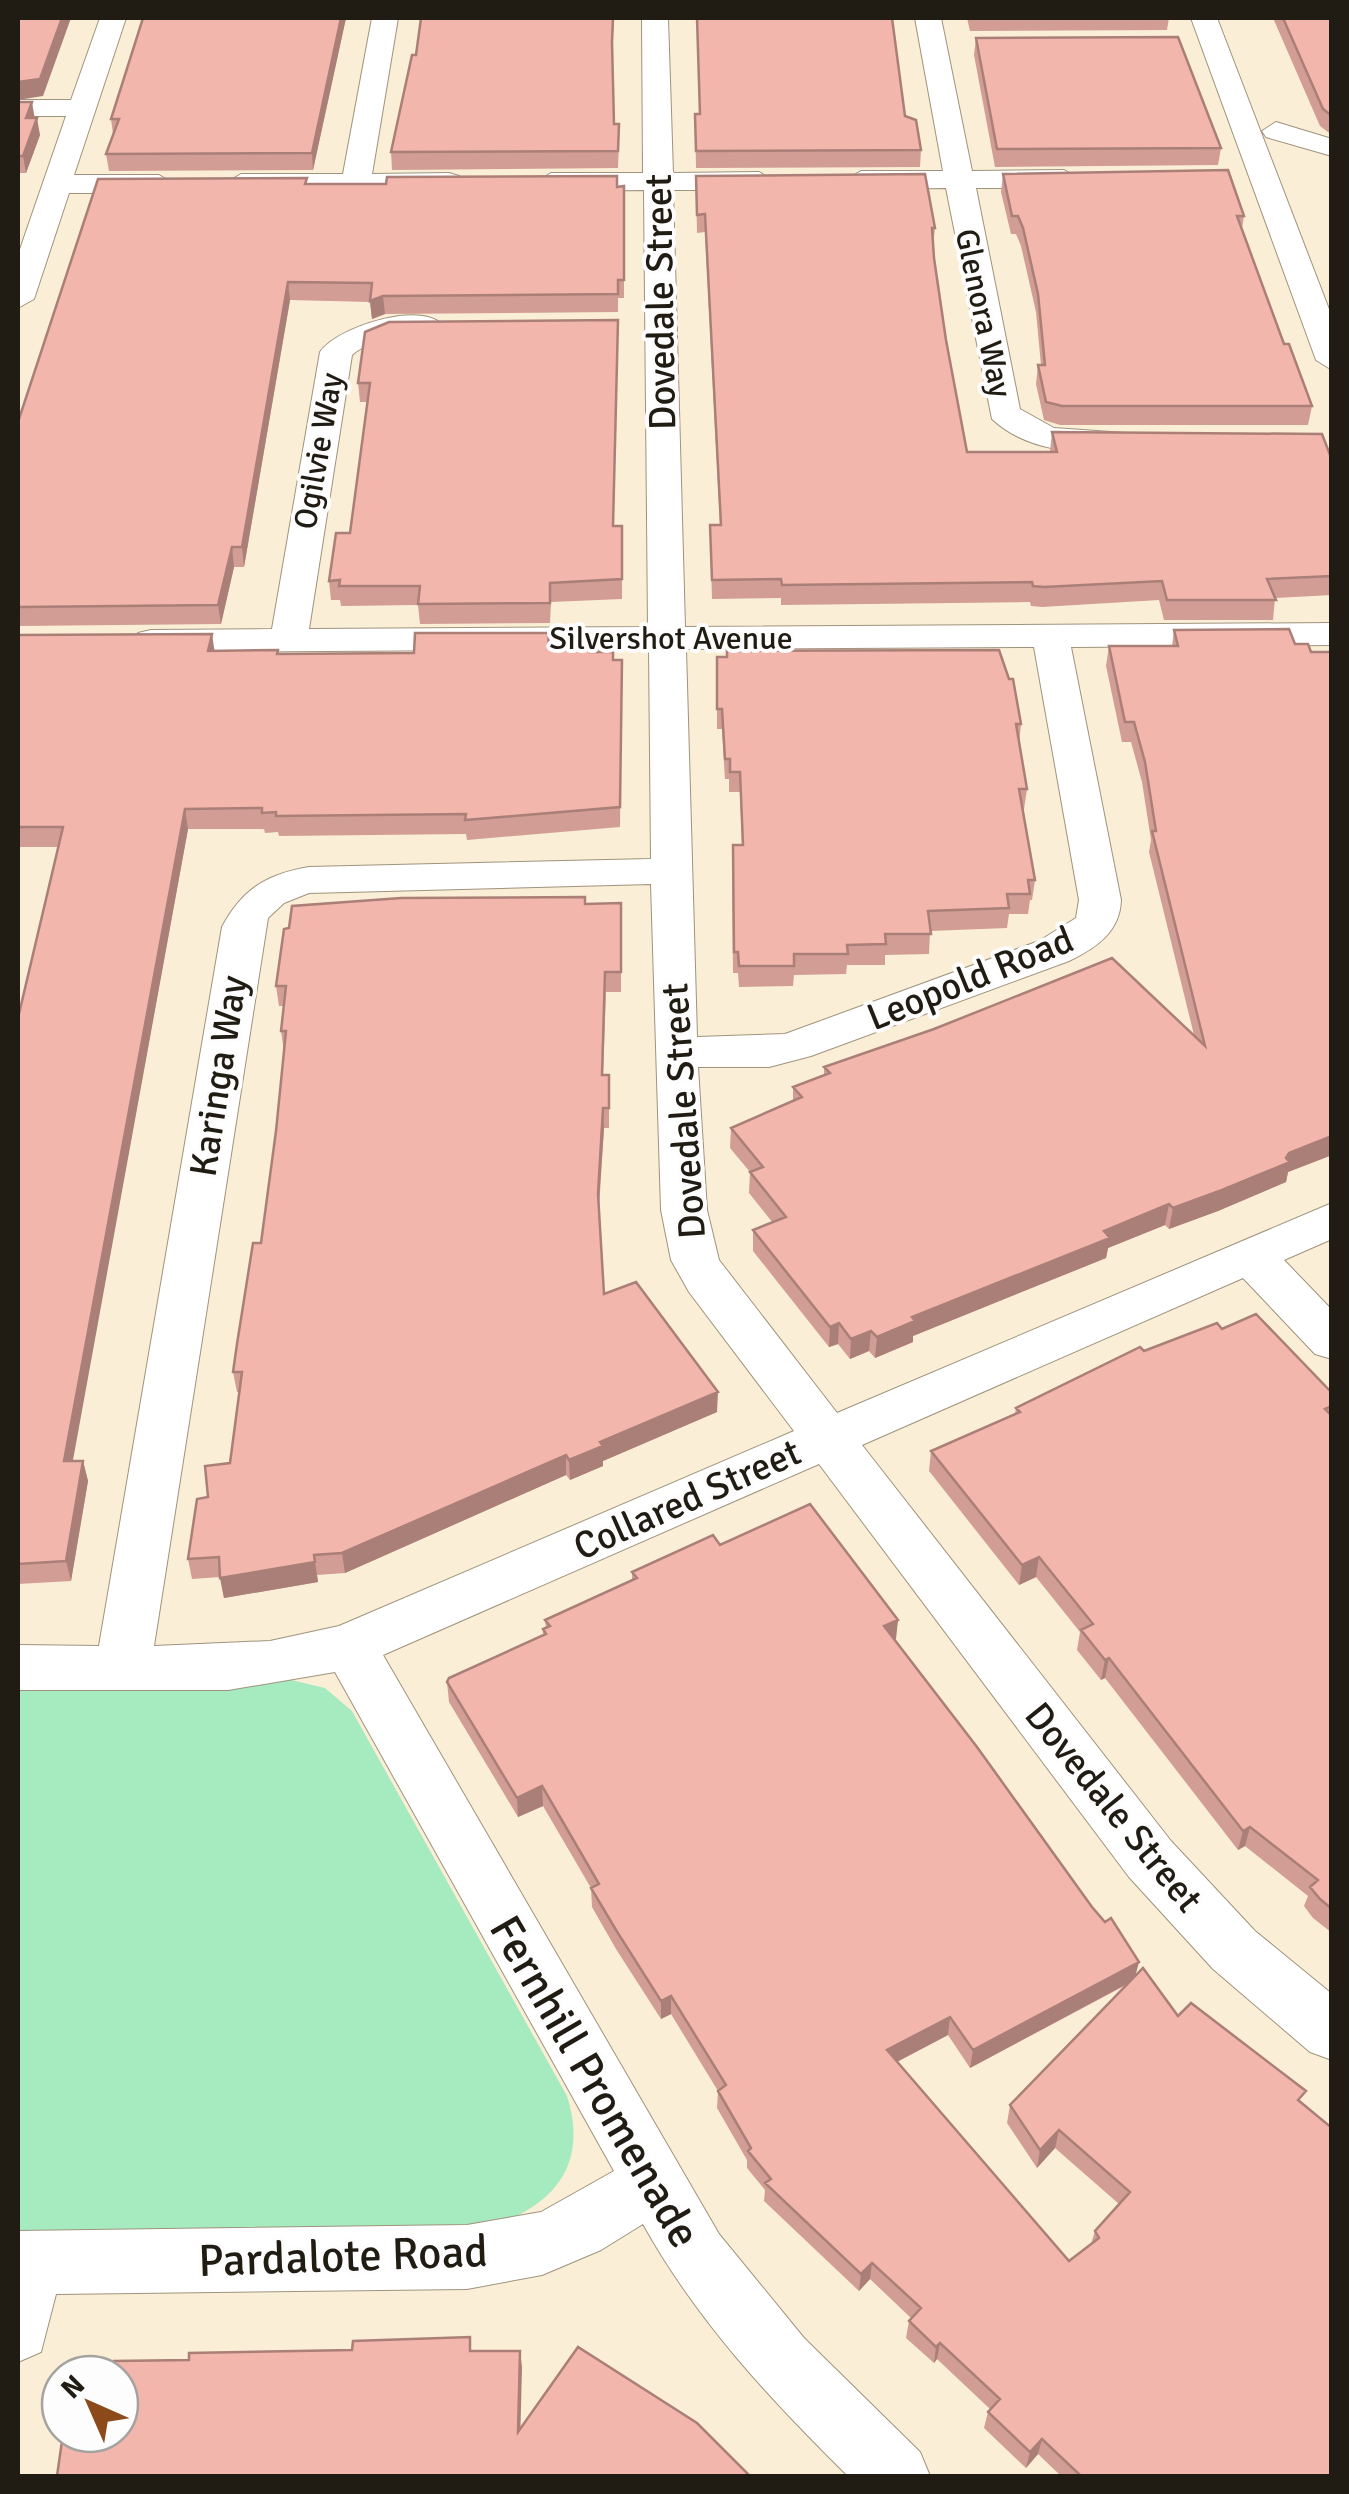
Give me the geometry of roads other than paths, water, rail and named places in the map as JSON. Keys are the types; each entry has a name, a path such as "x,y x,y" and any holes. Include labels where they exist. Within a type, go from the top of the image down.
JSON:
{"street":[{"path":"18,299 113,18"},
{"path":"356,183 384,18"},
{"name":"Dovedale Street","path":"655,18 675,1052 684,1210 695,1260 826,1438 1150,1859 1234,1950 1332,2032"},
{"path":"1184,42 1216,26"},
{"path":"1216,26 1276,130 1332,282"},
{"path":"1216,26 1240,172 1268,192 1332,360"},
{"name":"Glenora Way","path":"939,34 956,180 1006,415 1043,436 1137,440"},
{"path":"18,108 80,108"},
{"path":"1276,130 1330,148"},
{"path":"1288,166 1330,148"},
{"path":"837,180 1093,179"},
{"path":"513,182 797,180"},
{"path":"218,183 474,182"},
{"path":"58,184 179,184"},
{"path":"627,325 662,325"},
{"name":"Ogilvie Way","path":"290,641 336,352 346,342 378,330 470,327"},
{"name":"Silvershot Avenue","path":"112,641 1050,638 1329,633"},
{"name":"Leopold Road","path":"675,1052 769,1052 795,1046 1054,951 1090,930 1099,915 1100,900 1050,638"},
{"name":"Karinga Way","path":"123,1667 243,926 252,908 282,886 309,880 670,871"},
{"name":"Collared Street","path":"18,1666 283,1662 349,1646 1332,1220"},
{"path":"1250,1256 1332,1341"},
{"name":"Fernhill Promenade","path":"349,1646 696,2256 780,2362 896,2476"},
{"name":"Pardalote Road","path":"23,2263 467,2257 542,2243 578,2228 652,2183"},
{"path":"18,2329 23,2263"}]}
